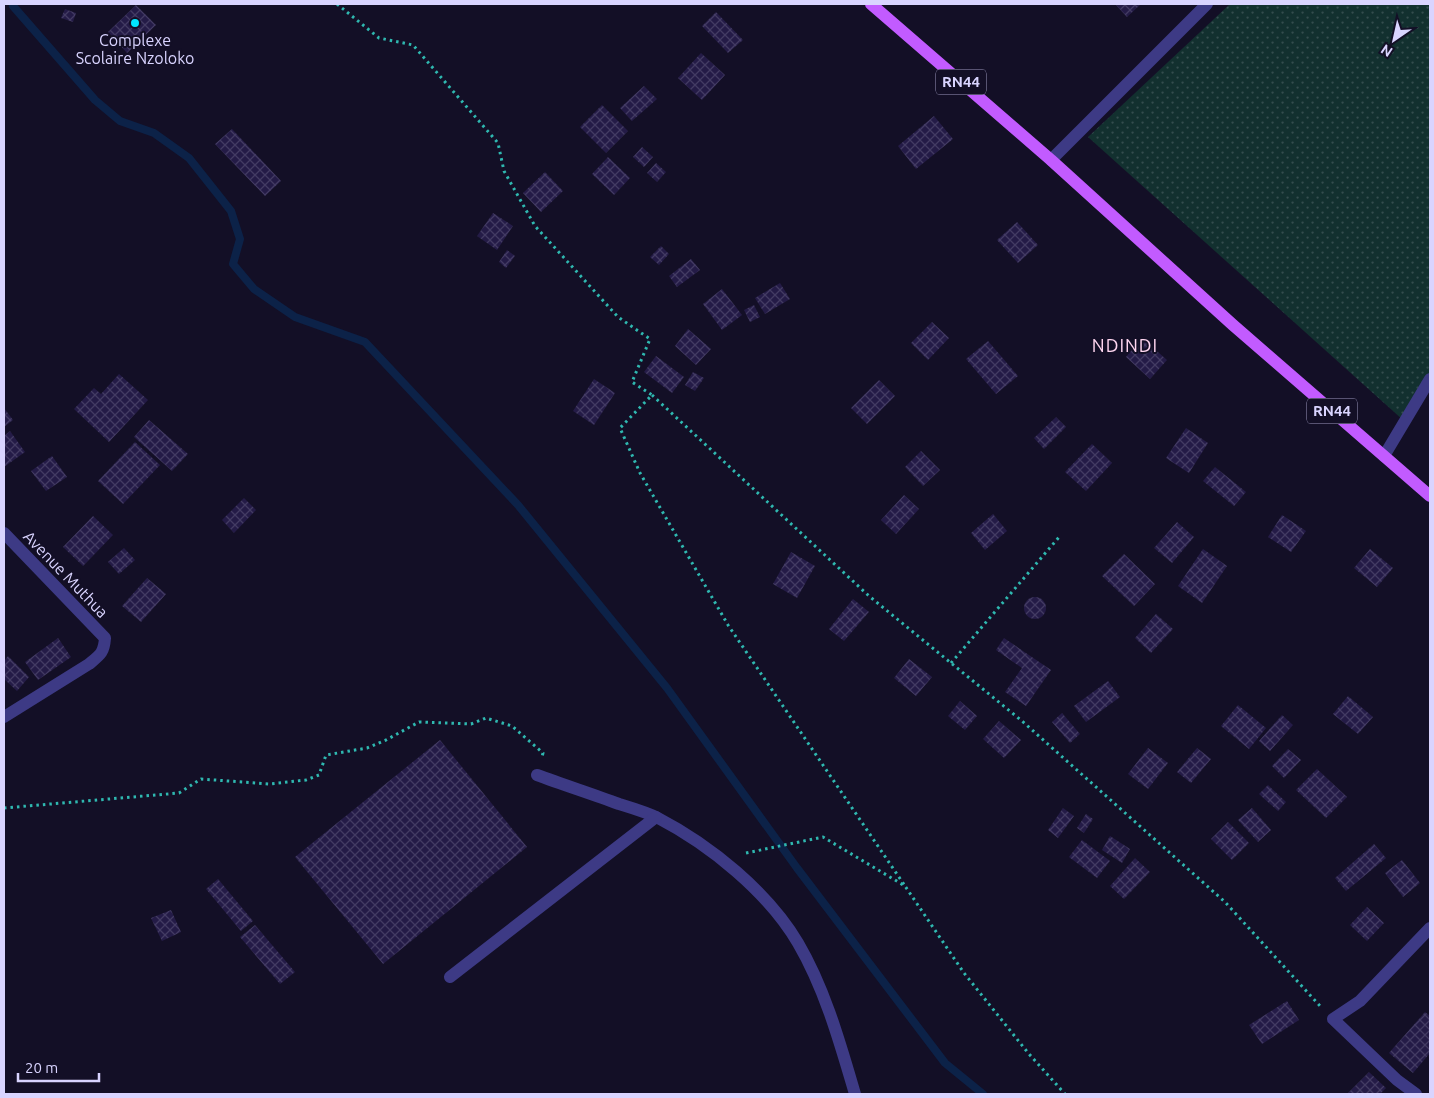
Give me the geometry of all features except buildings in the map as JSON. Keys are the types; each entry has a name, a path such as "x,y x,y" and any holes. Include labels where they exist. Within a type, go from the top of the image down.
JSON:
{"main road":[{"name":"RN44","path":"871,4 1051,160 1233,326 1430,496"}],"street":[{"path":"1051,160 1207,4"},
{"path":"1384,456 1430,379"},
{"name":"Avenue Muthua","path":"4,534 105,638 104,647 100,655 89,664 4,717"},
{"path":"537,775 656,817 689,836 746,881 770,905 797,942 819,986 842,1048 855,1094"},
{"path":"450,977 656,817"},
{"path":"1416,1094 1397,1080 1332,1019 1360,1001 1430,928"}],"path":[{"path":"338,4 379,38 413,46 498,143 504,172 535,226 618,317 650,339 632,382 652,395 869,596 1022,721 1224,902 1332,1019"},
{"path":"652,395 620,428 640,473 728,625 964,973 1029,1054 1065,1094"},
{"path":"951,663 1060,536"},
{"path":"4,808 179,793 200,780 268,784 306,780 319,774 326,755 367,748 419,722 471,724 486,718 512,726 543,754 537,775"},
{"path":"760,850 823,837 905,886"}],"green space":[{"path":"1230,4 1430,4 1430,389 1403,420 1088,137"}],"waterway":[{"path":"13,6 95,100 120,121 154,133 189,158 231,211 240,239 233,264 254,289 295,317 365,342 518,505 667,688 797,868 945,1063 983,1094"}],"place":[{"name":"Complexe Scolaire Nzoloko","path":"135,23"}],"district":[{"name":"NDINDI","path":"1125,346"}]}
